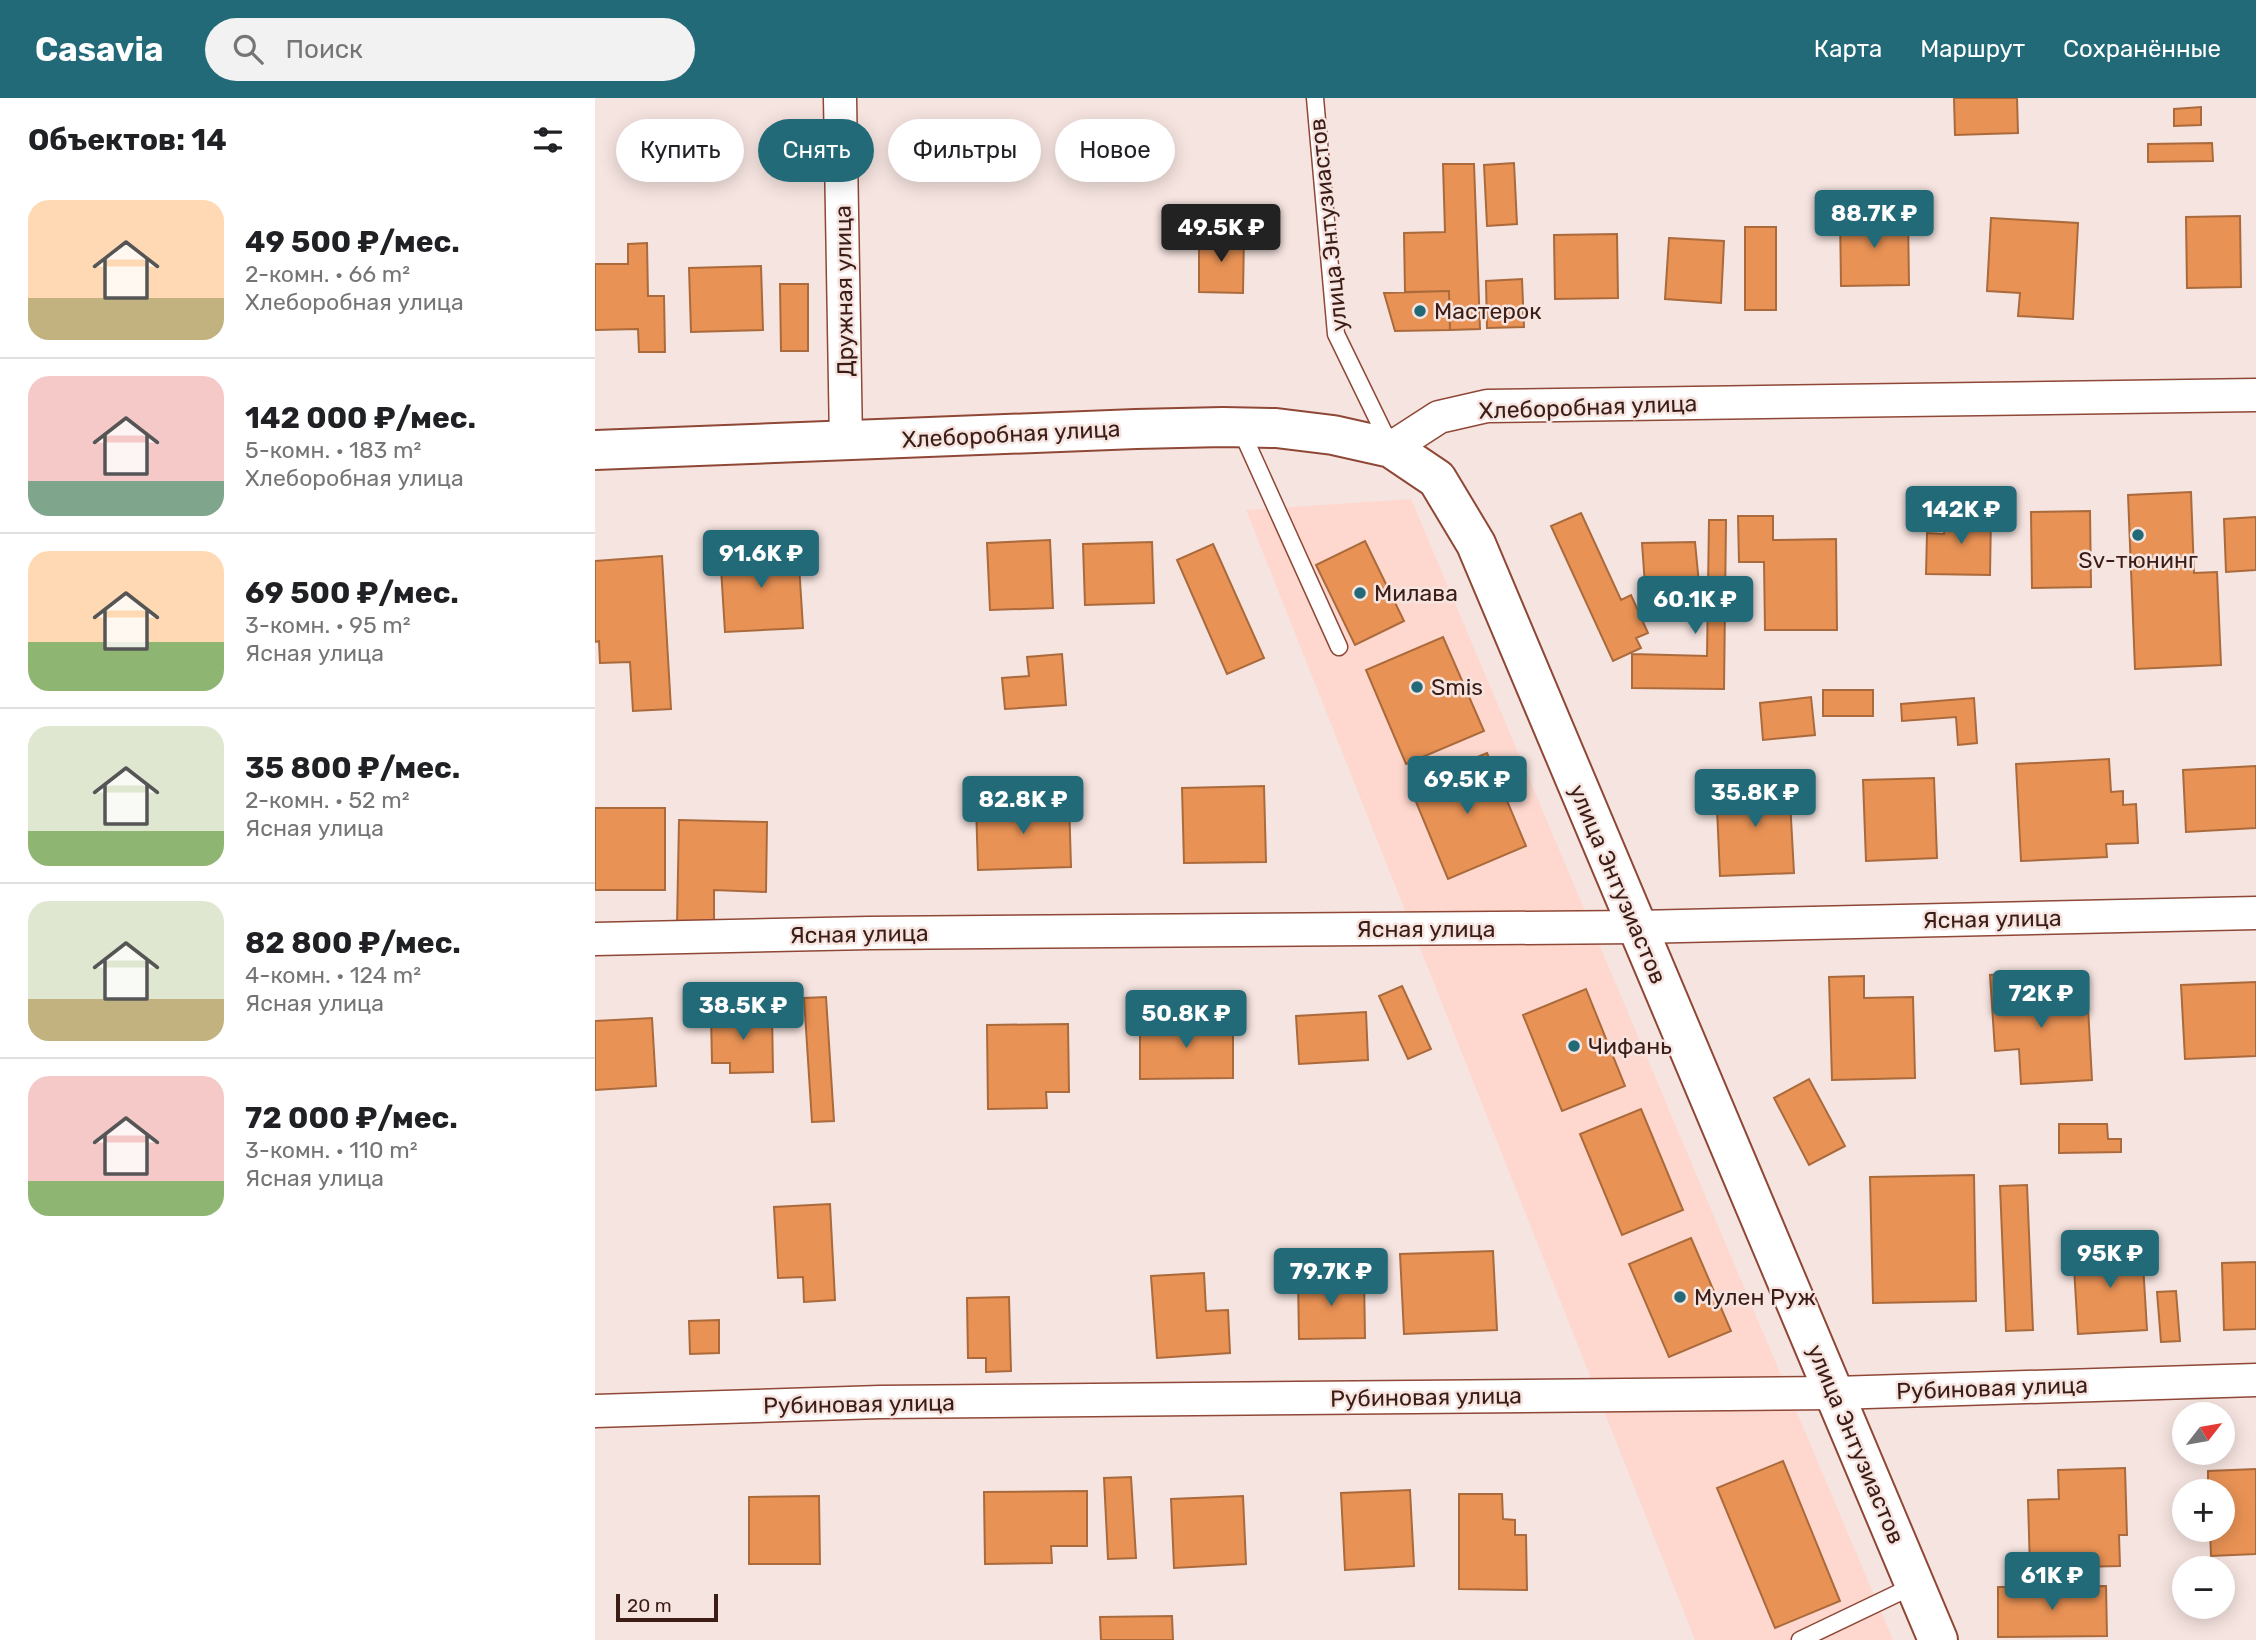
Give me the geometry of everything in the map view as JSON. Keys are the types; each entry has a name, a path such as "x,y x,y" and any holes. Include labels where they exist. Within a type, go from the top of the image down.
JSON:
{"street":[{"name":"Дружная улица","path":"841,98 846,442"},
{"name":"Хлеборобная улица","path":"595,450 1136,429 1240,428 1276,428 1333,435 1391,447 1439,417 1487,406 2256,396"},
{"name":"улица Энтузиастов","path":"1391,447 1437,479 1476,544 1938,1640"},
{"name":"Ясная улица","path":"595,939 869,933 1637,927 2256,913"},
{"name":"Рубиновая улица","path":"595,1411 880,1402 1835,1392 2256,1380"}],"lane":[{"name":"улица Энтузиастов","path":"1315,98 1336,334 1391,447"},
{"path":"1240,428 1339,647"},
{"path":"1800,1640 1915,1585"}],"shaded area":[{"path":"1411,499 1893,1640 1695,1640 1246,510"}],"building":[{"path":"1954,98 2017,98 2018,133 1955,135"},
{"path":"2201,107 2201,125 2174,126 2174,109"},
{"path":"2212,143 2213,161 2148,162 2148,144"},
{"path":"1514,163 1517,224 1487,226 1484,165"},
{"path":"1443,164 1474,164 1480,329 1450,330 1449,291 1405,292 1404,233 1445,232"},
{"path":"1840,214 1908,214 1909,285 1841,286"},
{"path":"2240,216 2241,287 2187,288 2186,217"},
{"path":"1991,218 2078,223 2073,319 2018,316 2020,293 1987,291"},
{"path":"1745,227 1776,227 1776,310 1745,310"},
{"path":"1617,234 1618,298 1555,299 1554,235"},
{"path":"1199,235 1244,235 1243,293 1199,292"},
{"path":"1669,238 1724,241 1721,303 1665,299"},
{"path":"647,243 648,296 664,296 665,352 639,352 638,329 595,330 595,264 628,264 628,244"},
{"path":"761,266 763,330 691,332 689,268"},
{"path":"1522,279 1524,327 1487,328 1486,281"},
{"path":"780,284 808,284 808,351 781,351"},
{"name":"Мастерок","path":"1449,291 1450,330 1395,331 1384,293"},
{"path":"2191,492 2194,573 2217,572 2221,665 2135,669 2128,495"},
{"path":"2090,511 2091,587 2032,588 2031,512"},
{"path":"1581,513 1621,600 1631,595 1648,633 1636,638 1641,648 1613,661 1551,526"},
{"path":"1945,514 1991,515 1990,575 1926,574 1927,533 1944,534"},
{"path":"1738,516 1773,516 1773,540 1836,539 1837,630 1765,630 1764,562 1739,562"},
{"path":"2256,517 2256,570 2226,572 2224,519"},
{"path":"1709,520 1726,520 1724,689 1632,688 1632,654 1707,656"},
{"path":"1050,540 1053,608 990,610 987,543"},
{"name":"Милава","path":"1365,541 1404,621 1355,645 1316,565"},
{"path":"1152,542 1154,603 1085,605 1083,544"},
{"path":"1695,542 1701,605 1647,613 1642,543"},
{"path":"1213,544 1264,658 1227,674 1177,560"},
{"path":"798,549 803,628 725,632 720,553"},
{"path":"662,556 671,709 633,711 630,662 600,663 599,641 595,642 595,561"},
{"path":"1443,637 1484,731 1406,764 1366,670"},
{"path":"1062,654 1066,705 1005,709 1002,678 1029,676 1027,657"},
{"path":"1823,690 1873,690 1873,716 1823,716"},
{"path":"1811,697 1815,735 1763,740 1760,703"},
{"path":"1974,698 1977,743 1958,745 1956,717 1902,721 1901,704"},
{"path":"1487,753 1526,846 1448,879 1409,785"},
{"path":"2109,759 2111,792 2123,791 2123,805 2136,804 2138,843 2106,844 2107,857 2021,861 2016,764"},
{"path":"2256,766 2256,828 2186,832 2183,770"},
{"path":"1934,778 1937,858 1866,861 1863,780"},
{"path":"1789,782 1794,873 1720,876 1716,786"},
{"path":"1264,786 1266,862 1184,863 1182,788"},
{"path":"1069,801 1071,867 978,870 976,804"},
{"path":"595,808 665,808 665,890 595,890"},
{"path":"679,820 767,822 766,892 714,890 714,927 677,926"},
{"path":"2037,972 2039,991 2069,989 2070,1008 2088,1007 2092,1080 2021,1084 2019,1049 1995,1051 1990,975"},
{"path":"1864,976 1864,998 1913,997 1915,1078 1832,1080 1829,977"},
{"path":"2256,982 2256,1056 2185,1059 2181,985"},
{"path":"1402,986 1431,1049 1408,1059 1379,996"},
{"path":"1586,989 1625,1086 1562,1111 1523,1015"},
{"path":"826,997 834,1121 812,1122 804,998"},
{"path":"1366,1012 1368,1060 1299,1064 1296,1016"},
{"path":"772,1013 773,1072 730,1073 730,1063 712,1063 711,1014"},
{"path":"652,1018 656,1086 595,1090 595,1021"},
{"path":"1140,1022 1233,1022 1233,1078 1140,1079"},
{"path":"1068,1024 1069,1092 1046,1092 1047,1108 988,1109 987,1025"},
{"path":"1809,1079 1845,1146 1809,1165 1774,1098"},
{"path":"1641,1109 1683,1210 1622,1235 1580,1134"},
{"path":"2059,1124 2107,1124 2108,1139 2121,1139 2121,1152 2059,1153"},
{"path":"1974,1175 1976,1301 1873,1303 1870,1177"},
{"path":"2027,1185 2033,1330 2006,1331 2000,1186"},
{"path":"830,1204 835,1300 804,1302 803,1277 778,1278 774,1207"},
{"name":"Мулен Руж","path":"1691,1238 1731,1331 1669,1357 1629,1264"},
{"path":"2142,1247 2147,1330 2078,1334 2073,1251"},
{"path":"1493,1251 1497,1330 1404,1334 1400,1254"},
{"path":"2256,1262 2256,1329 2224,1330 2222,1263"},
{"path":"1204,1273 1206,1311 1228,1310 1230,1353 1157,1358 1151,1276"},
{"path":"1364,1278 1365,1338 1299,1339 1298,1279"},
{"path":"2176,1291 2180,1341 2161,1342 2157,1292"},
{"path":"1009,1297 1011,1371 986,1372 986,1358 968,1358 967,1298"},
{"path":"719,1320 719,1353 690,1354 689,1321"},
{"path":"1783,1461 1840,1601 1775,1628 1717,1488"},
{"path":"2125,1468 2127,1535 2119,1535 2120,1566 2030,1568 2028,1500 2059,1499 2058,1470"},
{"path":"2256,1469 2256,1554 2211,1556 2210,1542 2235,1542 2235,1479 2208,1479 2208,1471"},
{"path":"1131,1477 1136,1558 1108,1559 1104,1478"},
{"path":"1410,1490 1414,1566 1345,1570 1341,1493"},
{"path":"1087,1491 1087,1546 1051,1546 1052,1563 985,1564 984,1492"},
{"path":"1459,1494 1502,1494 1503,1519 1515,1520 1515,1535 1526,1535 1527,1590 1459,1589"},
{"path":"819,1496 820,1564 749,1564 749,1497"},
{"path":"1243,1496 1246,1564 1174,1568 1171,1499"},
{"path":"2106,1586 2107,1636 1998,1637 1998,1587"},
{"path":"1172,1616 1173,1640 1101,1640 1100,1617"}],"place":[{"name":"Мастерок","path":"1420,311"},
{"name":"Sv-тюнинг","path":"2138,535"},
{"name":"Милава","path":"1360,593"},
{"name":"Smis","path":"1417,687"},
{"name":"Чифань","path":"1574,1046"},
{"name":"Мулен Руж","path":"1680,1297"}]}
